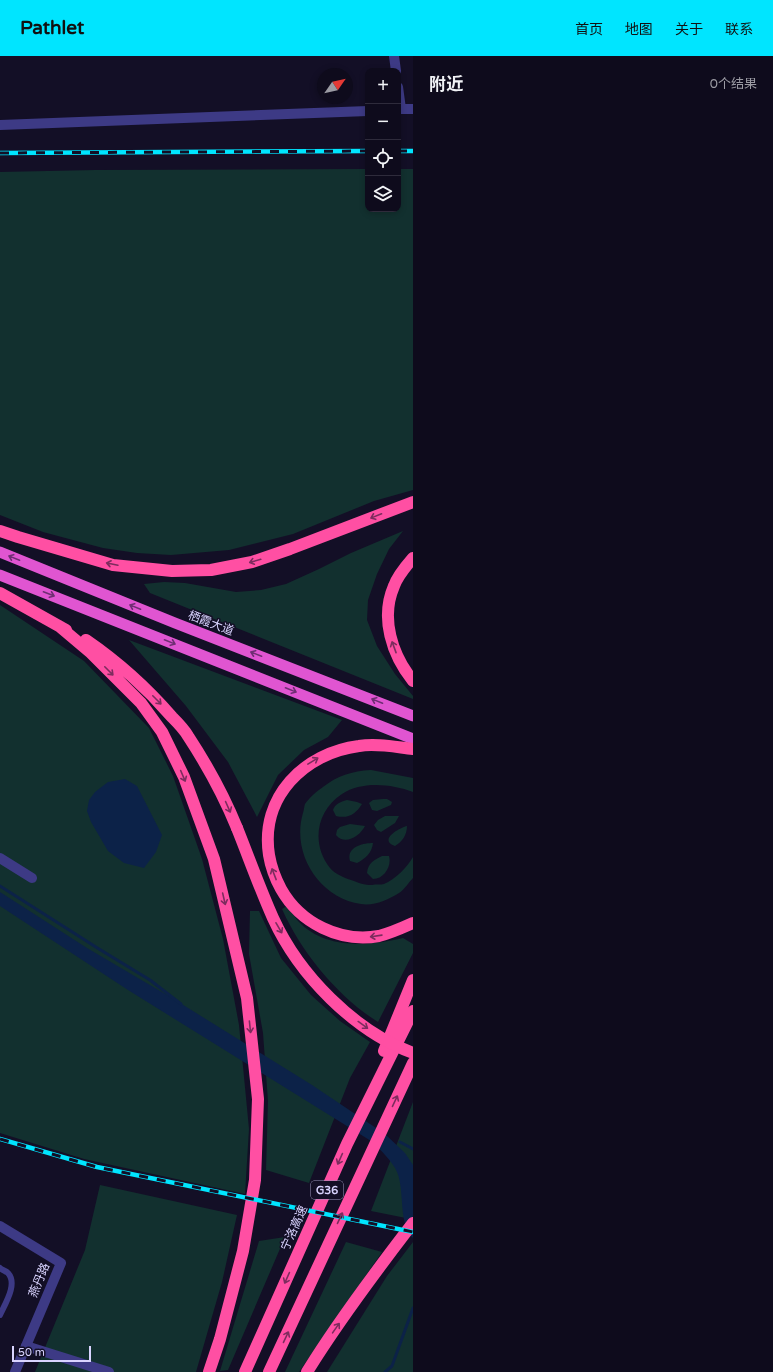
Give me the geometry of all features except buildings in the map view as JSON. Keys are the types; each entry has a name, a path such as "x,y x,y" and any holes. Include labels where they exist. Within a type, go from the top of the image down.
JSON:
{"highway":[{"path":"0,531 113,565 172,571 211,570 265,558 323,538 413,502"},
{"path":"393,509 413,505"},
{"name":"栖霞大道","path":"0,552 175,623 413,716"},
{"path":"413,558 402,570 394,585 389,600 388,619 389,632 394,649 402,665 413,681"},
{"path":"0,575 413,739"},
{"path":"0,593 86,640 111,658 139,682 163,706 188,735 227,803 274,919 290,949 307,974 334,1002 365,1027 385,1040 413,1053"},
{"path":"59,626 91,653 141,703 162,732 184,777 214,859 247,998 258,1100 255,1180 243,1250 220,1339 209,1372"},
{"path":"413,750 390,746 360,746 329,753 305,766 292,778 282,791 275,804 270,820 268,854 274,874 285,894 292,904 305,917 314,923 336,933 365,937 389,933 413,923"},
{"path":"347,1144 413,980"},
{"name":"宁洛高速","path":"246,1372 347,1144 413,1011"},
{"name":"G36","path":"270,1372 413,1063"},
{"path":"307,1372 323,1345 413,1222"}],"street":[{"path":"394,56 396,68"},
{"path":"401,109 413,109"},
{"path":"0,125 365,110"},
{"path":"0,858 32,878"},
{"name":"燕丹路","path":"0,1226 61,1263 15,1372"},
{"path":"26,1346 109,1372"}],"lane":[{"path":"0,1268 8,1273 12,1280 12,1286 0,1315"}],"green space":[{"path":"365,169 365,212 401,212 401,169 413,169 413,490 374,501 293,534 229,550 171,555 137,553 103,548 43,532 0,515 0,172 96,170"},
{"path":"403,531 389,549 377,574 368,600 367,620 377,646 395,674 413,696 413,699 150,593 144,584 164,582 185,583 236,592 261,590 286,584 351,553"},
{"path":"0,605 84,661 149,728 173,776 202,859 223,939 239,1025 249,1129 245,1194 84,1159 0,1133"},
{"path":"129,640 342,720 328,737 304,750 278,775 257,817 228,762 186,706"},
{"path":"371,770 413,778 413,792 395,787 377,785 358,787 342,794 326,809 322,819 319,828 320,849 324,859 332,870 343,877 357,882 372,885 384,884 401,872 413,857 413,878 403,890 395,896 376,903 361,904 346,900 333,893 321,883 305,858 301,843 300,828 305,804 318,790 328,783 345,775"},
{"path":"387,799 392,802 391,805 377,811 372,810 369,803 373,800"},
{"path":"347,800 362,804 357,811 351,815 344,817 336,816 333,810 335,806 340,802"},
{"path":"385,816 399,816 395,823 381,832 377,830 374,825 378,820"},
{"path":"350,824 365,826 360,833 348,840 344,840 336,835 337,830 340,827"},
{"path":"407,826 404,838 395,846 390,844 389,838 392,834"},
{"path":"373,843 370,853 363,860 357,863 350,861 350,852 353,849 360,845"},
{"path":"382,856 389,856 390,860 388,868 381,877 373,879 367,873 370,864"},
{"path":"287,906 298,921 309,930 321,937 334,941 362,944 403,938 413,944 413,953 378,1022 363,1012 335,987 310,957 299,941 282,909"},
{"path":"250,911 259,911 281,958 311,995 340,1021 370,1042 350,1078 309,1183 266,1170 268,1101 263,1033 249,954"},
{"path":"413,1102 413,1209 406,1218 371,1211"},
{"path":"100,1185 237,1215 222,1282 196,1372 35,1372 85,1250"},
{"path":"285,1237 228,1370 220,1371 259,1241"},
{"path":"346,1242 382,1252 299,1372 285,1372"},
{"path":"413,1242 413,1372 327,1372 387,1276"}],"water":[{"path":"125,779 137,786 162,835 156,852 144,868 124,863 108,851 91,822 87,811 89,800 95,792 108,782"},
{"path":"0,892 87,948 172,998 312,1085 385,1134 405,1153 413,1165 413,1238 405,1225 401,1188 397,1172 382,1151 371,1141 128,990 0,906"}],"waterway":[{"path":"0,886 150,980 181,1004"},
{"path":"400,1142 413,1149"},
{"path":"385,1372 392,1366 413,1308"}],"railway":[{"path":"0,153 365,151"},
{"path":"401,151 413,151"},
{"path":"0,1139 97,1167 413,1232"}]}
